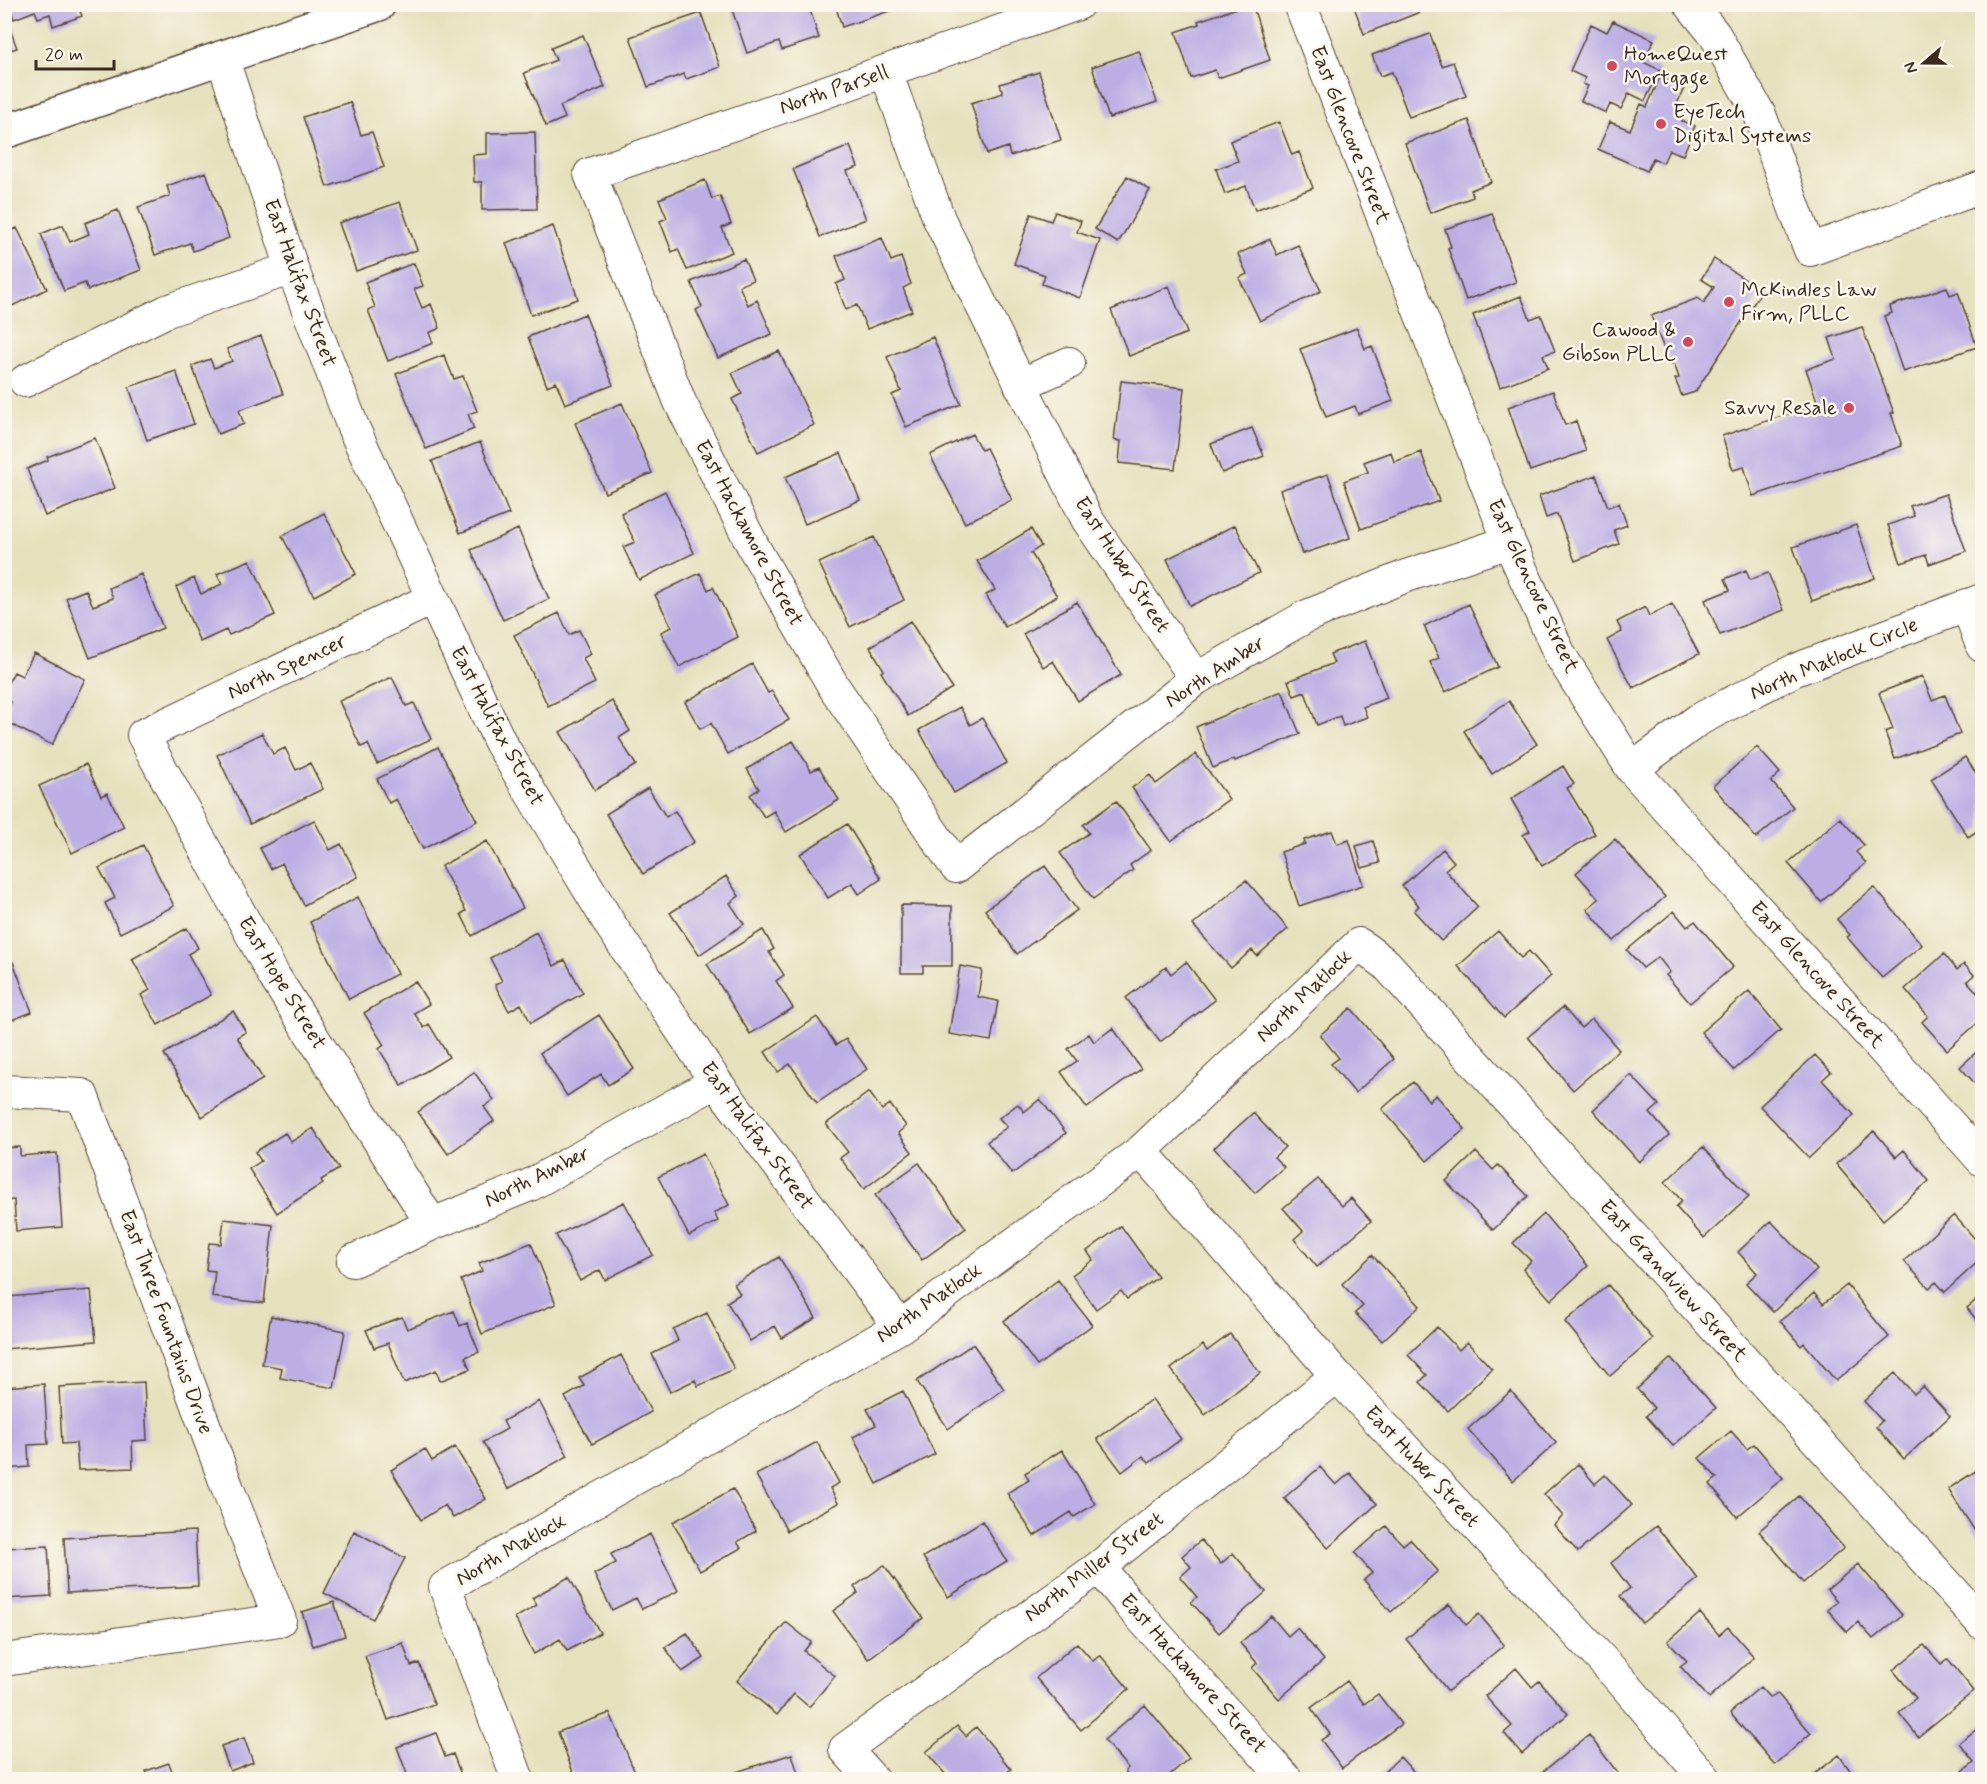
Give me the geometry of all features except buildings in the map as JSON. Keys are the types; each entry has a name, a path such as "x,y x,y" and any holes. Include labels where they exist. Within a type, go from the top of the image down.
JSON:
{"main road":[{"path":"4,132 379,4"}],"street":[{"name":"North Parsell","path":"590,174 1078,4"},
{"name":"East Glencove Street","path":"1300,4 1509,542 1560,655 1632,769 1983,1160"},
{"path":"1690,4 1715,35 1760,114 1810,250 1983,187"},
{"name":"East Halifax Street","path":"222,57 292,268 353,427 500,742 611,926 716,1082 900,1327"},
{"name":"East Huber Street","path":"886,72 939,219 1087,519 1196,679"},
{"name":"East Hackamore Street","path":"590,174 680,402 754,548 834,687 956,867"},
{"path":"25,381 167,310 292,268"},
{"path":"1020,385 1069,363"},
{"name":"North Amber","path":"956,867 1196,679 1306,616 1406,576 1509,542"},
{"name":"North Spencer","path":"143,735 432,599"},
{"path":"1975,602 1983,646"},
{"name":"North Matlock Circle","path":"1632,769 1698,720 1795,670 1975,602"},
{"name":"East Hope Street","path":"143,735 274,976 432,1224"},
{"name":"North Matlock","path":"518,1779 445,1587 900,1327 1141,1151 1359,944"},
{"name":"East Grandview Street","path":"1359,944 1386,964 1981,1617"},
{"name":"North Amber","path":"353,1261 432,1224 530,1185 716,1082"},
{"name":"East Three Fountains Drive","path":"4,1091 82,1095 228,1489 280,1620 4,1660"},
{"name":"East Huber Street","path":"1141,1151 1336,1376 1619,1678 1706,1779"},
{"name":"North Miller Street","path":"873,1779 845,1749 1100,1567 1336,1376"},
{"name":"East Hackamore Street","path":"1100,1567 1130,1605 1287,1779"}],"place":[{"name":"HomeQuest Mortgage","path":"1612,66"},
{"name":"EyeTech Digital Systems","path":"1661,124"},
{"name":"McKindles Law Firm, PLLC","path":"1729,302"},
{"name":"Cawood & Gibson PLLC","path":"1688,342"},
{"name":"Savvy Resale","path":"1849,408"}]}
